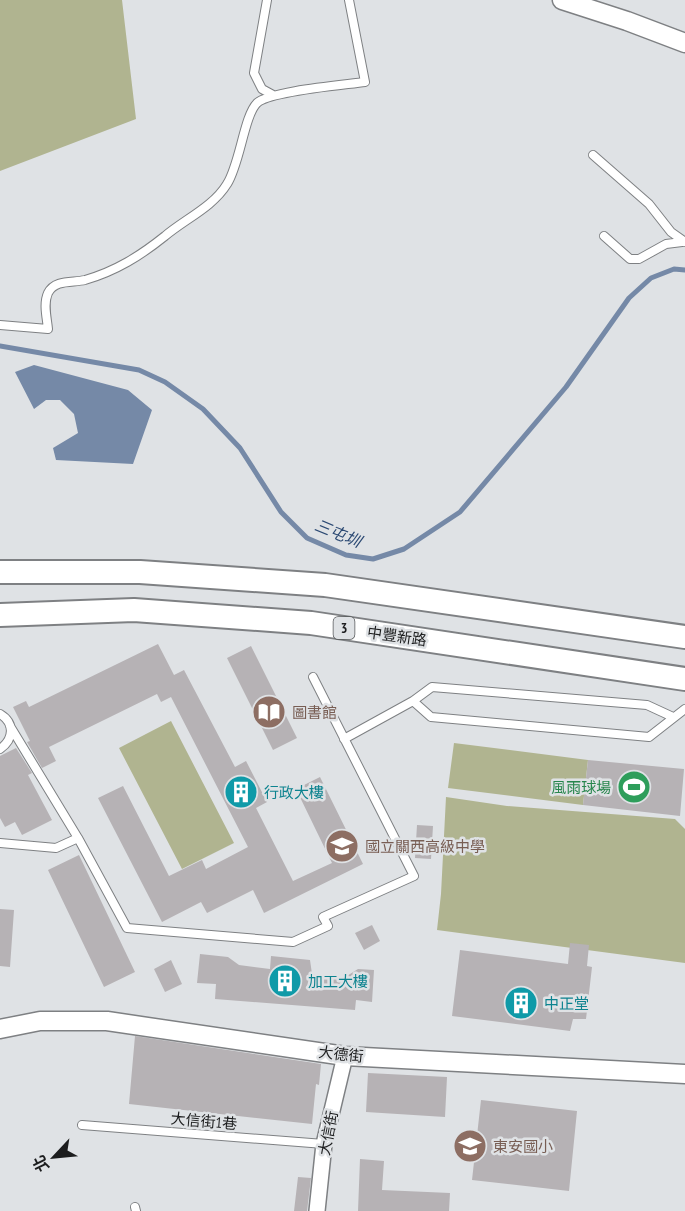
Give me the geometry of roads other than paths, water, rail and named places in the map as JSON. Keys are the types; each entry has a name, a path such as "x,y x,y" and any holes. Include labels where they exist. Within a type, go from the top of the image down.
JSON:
{"main road":[{"path":"0,572 140,572 325,585 685,636"},
{"name":"中豐新路","path":"0,615 134,610 311,623 685,678"}],"street":[{"path":"562,0 627,21 685,44"},
{"name":"大德街","path":"1,1029 40,1021 107,1021 345,1056 685,1074"},
{"name":"大信街","path":"317,1211 324,1144 345,1056"}],"lane":[{"path":"267,0 254,73 262,89 273,95"},
{"path":"0,324 48,329 46,306 48,292 57,284 82,281 107,273 131,261 215,199 228,183 237,163 249,119 257,103 273,95 365,82 350,0"},
{"path":"592,155 649,204 671,232 684,242"},
{"path":"604,236 630,259 639,259 666,244 684,242"},
{"path":"0,714 8,720 78,838 127,928 293,942 328,926 323,917 414,876 313,677"},
{"path":"344,739 413,701 432,687 647,705 673,717"},
{"path":"413,701 431,717 649,737 685,709"},
{"path":"0,749 10,739 10,726"},
{"path":"0,843 56,848 78,838"},
{"name":"大信街1巷","path":"82,1125 324,1144"}],"water":[{"path":"34,365 128,390 152,410 133,464 56,460 53,448 78,433 74,414 60,400 46,400 34,409 15,372"}],"waterway":[{"name":"三屯圳","path":"0,346 139,370 165,382 203,409 240,448 281,512 307,538 346,555 373,559 404,549 460,512 566,387 629,298 651,278 674,269 685,270"}],"place":[{"name":"圖書館","path":"269,712"},
{"name":"風雨球場","path":"634,787"},
{"name":"行政大樓","path":"241,792"},
{"name":"國立關西高級中學","path":"342,846"},
{"name":"加工大樓","path":"285,981"},
{"name":"中正堂","path":"521,1003"},
{"name":"東安國小","path":"470,1146"}]}
